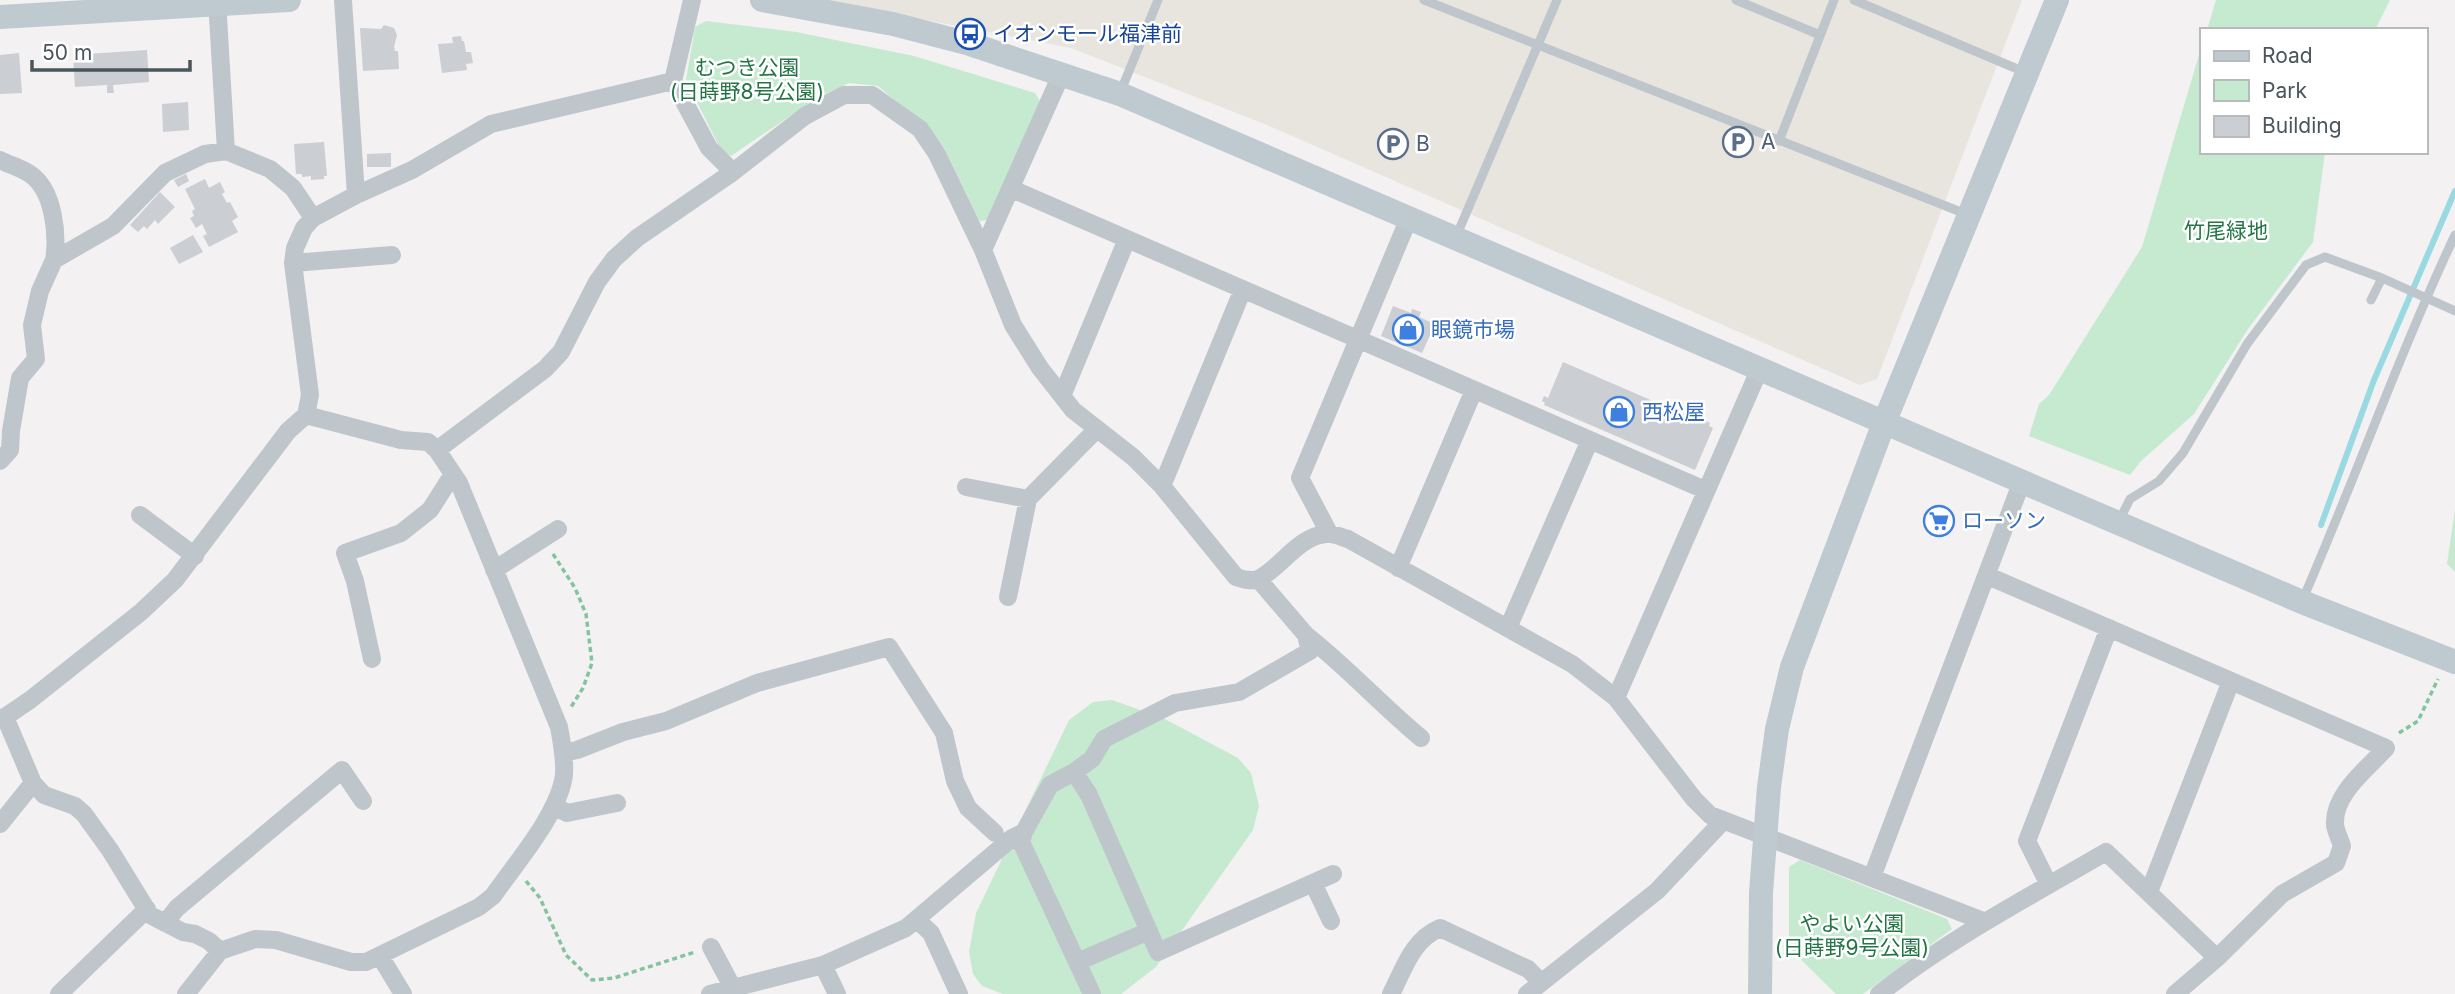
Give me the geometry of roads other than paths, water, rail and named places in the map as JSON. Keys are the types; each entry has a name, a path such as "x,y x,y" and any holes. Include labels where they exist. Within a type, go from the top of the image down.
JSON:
{"street":[{"path":"0,17 217,2 289,0"},
{"path":"343,0 356,195"},
{"path":"692,0 674,81 709,148 733,172"},
{"path":"762,0 893,24 970,44 1120,94 2302,602 2451,661"},
{"path":"1965,214 2015,68 2042,0"},
{"path":"1760,994 1761,893 1765,835 1777,729 1792,667 1965,214 2057,0"},
{"path":"217,2 226,151"},
{"path":"983,250 1062,75"},
{"path":"220,951 202,938 150,915 84,814 75,806 44,795 33,783 3,717 141,612 176,580 288,431 306,415 310,395 293,263 295,248 304,228 313,218 412,170 491,124 674,81"},
{"path":"437,450 545,369 561,352 597,282 614,259 637,239 733,172 805,116 844,95 872,95 920,129 937,154 983,250 1013,325 1040,368 1073,410 1133,457 1162,486 1236,577 1258,579 1315,537 1329,534 1348,539 1572,664 1616,698 1693,799 1710,815 1983,921"},
{"path":"54,260 113,226 164,173 205,154 226,151 270,169 293,188 313,218"},
{"path":"0,160 31,175 44,192 55,218 56,246 54,260 40,291 32,325 36,359 20,378 10,450 0,461"},
{"path":"1012,189 1705,490"},
{"path":"1329,534 1300,478 1409,218"},
{"path":"1062,396 1127,239"},
{"path":"293,263 391,255"},
{"path":"1162,486 1243,289"},
{"path":"1616,698 1760,368"},
{"path":"1398,568 1475,390"},
{"path":"194,991 220,951 255,939 276,940 351,962 366,962 479,907 493,896 554,806 564,777 559,727 459,483 437,450 429,442 401,440 306,415"},
{"path":"1008,597 1028,499 1097,429"},
{"path":"1508,628 1590,440"},
{"path":"372,659 355,580 345,553 401,533 430,510 453,474"},
{"path":"1872,877 2022,481"},
{"path":"966,487 1028,499"},
{"path":"140,515 195,556"},
{"path":"494,570 551,534"},
{"path":"1988,576 2386,748 2343,795 2336,810 2335,827 2342,846 2336,863 2282,894 2217,958 2175,994"},
{"path":"1258,579 1306,635 1338,660 1421,738"},
{"path":"2049,885 2027,841 2109,628"},
{"path":"1093,994 1021,842 1049,785 1074,772 1091,759 1104,739 1175,703 1239,692 1310,651 1306,635"},
{"path":"563,753 623,732 666,721 757,683 889,646 944,733 955,781 968,808 995,832"},
{"path":"2149,892 2231,681"},
{"path":"165,923 177,908 342,770 363,801"},
{"path":"1074,772 1090,795 1158,952 1333,874"},
{"path":"0,824 33,783"},
{"path":"554,806 567,813 617,803"},
{"path":"1391,994 1408,956 1429,933 1440,928 1528,969 1534,988 1657,891 1723,821"},
{"path":"710,994 734,991 824,965 906,928 1006,843 1024,832"},
{"path":"1880,994 1917,964 1983,921 2106,852 2217,958"},
{"path":"1313,883 1331,921"},
{"path":"59,994 147,909"},
{"path":"917,920 931,933 959,994"},
{"path":"1077,962 1149,930"},
{"path":"711,947 734,991"},
{"path":"380,956 403,994"},
{"path":"824,965 836,994"}],"lane":[{"path":"1120,94 1158,0"},
{"path":"1424,0 1965,214"},
{"path":"1456,238 1557,0"},
{"path":"1736,0 1820,35"},
{"path":"1779,141 1834,0"},
{"path":"1854,0 2015,68"},
{"path":"2302,602 2342,511 2426,297 2455,235"},
{"path":"2118,522 2130,499 2158,481 2183,453 2247,344 2306,265 2325,257 2382,278 2455,311"},
{"path":"2371,300 2382,278"}],"waterway":[{"path":"2321,525 2374,380 2455,191"}],"place":[{"name":"イオンモール福津前","path":"970,34"},
{"name":"A","path":"1738,142"},
{"name":"B","path":"1393,144"},
{"name":"眼鏡市場","path":"1408,330"},
{"name":"西松屋","path":"1619,412"},
{"name":"ローソン","path":"1939,521"}],"park label":[{"name":"むつき公園 (日蒔野8号公園)","path":"747,80"},
{"name":"竹尾緑地","path":"2226,231"},
{"name":"やよい公園 (日蒔野9号公園)","path":"1852,936"}]}
